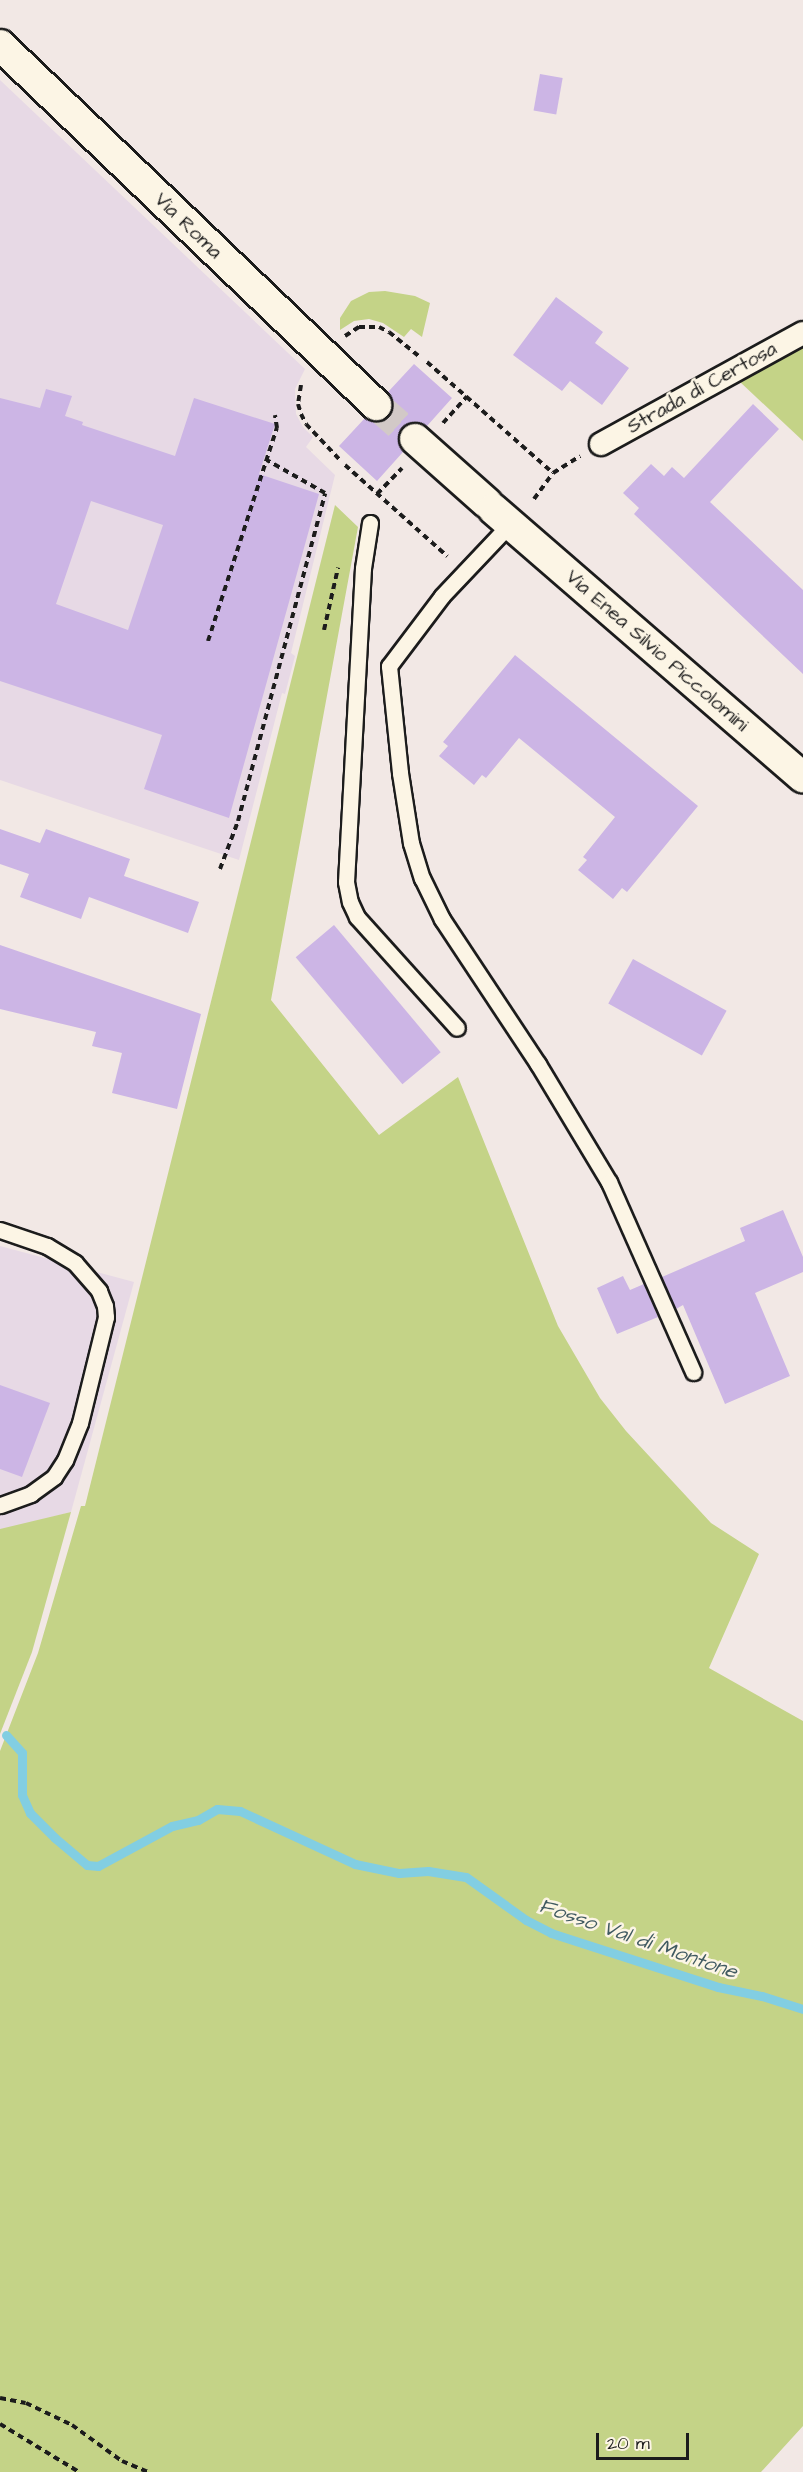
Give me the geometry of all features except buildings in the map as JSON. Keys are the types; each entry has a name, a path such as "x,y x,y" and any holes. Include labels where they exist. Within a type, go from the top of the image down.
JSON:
{"street":[{"name":"Via Roma","path":"0,45 376,405"},
{"name":"Strada di Certosa","path":"601,444 803,333"},
{"path":"415,439 497,512"},
{"name":"Via Enea Silvio Piccolomini","path":"497,512 803,778"}],"lane":[{"path":"497,512 464,572 442,596 389,666 405,814 416,861 442,919 538,1064 609,1182 693,1372"},
{"path":"370,523 363,568 346,882 357,917 457,1028"},
{"path":"0,1230 47,1245 75,1263 99,1291 105,1306 106,1317 71,1450 60,1468 45,1484 31,1494 0,1505"}],"path":[{"path":"342,338 359,327 379,327 389,332 419,356"},
{"path":"427,362 553,472 534,500"},
{"path":"301,385 298,404 306,424 339,459"},
{"path":"208,641 277,428 275,415"},
{"path":"220,869 238,821 325,493 267,460"},
{"path":"345,465 464,572"},
{"path":"0,2398 26,2403 72,2425 122,2461 148,2472"},
{"path":"0,2424 79,2472"}],"shaded area":[{"path":"0,80 305,369 295,389 296,414 303,427 313,437 306,447 335,475 291,653 295,656 285,694 282,693 239,860 0,780"},
{"path":"0,1246 134,1282 71,1512 5,1529 0,1529"}],"green space":[{"path":"385,291 415,296 430,303 422,337 411,329 404,337 383,323 369,319 354,321 340,330 340,318 351,301 369,292"},
{"path":"803,346 803,441 739,381"},
{"path":"335,505 358,527 271,1000 379,1135 458,1077 558,1326 600,1398 626,1431 711,1523 759,1554 709,1668 803,1721 803,2426 761,2472 0,2472 0,1751 38,1653 81,1506 85,1506"},
{"path":"71,1512 32,1652 0,1734 0,1529"}],"waterway":[{"name":"Fosso Val di Montone","path":"6,1735 22,1753 22,1795 30,1813 87,1865 98,1866 172,1826 198,1820 217,1809 240,1811 355,1864 399,1873 428,1871 466,1877 526,1920 551,1933 718,1987 762,1996 803,2009"}],"tunnel":[{"path":"376,405 415,439"}]}
